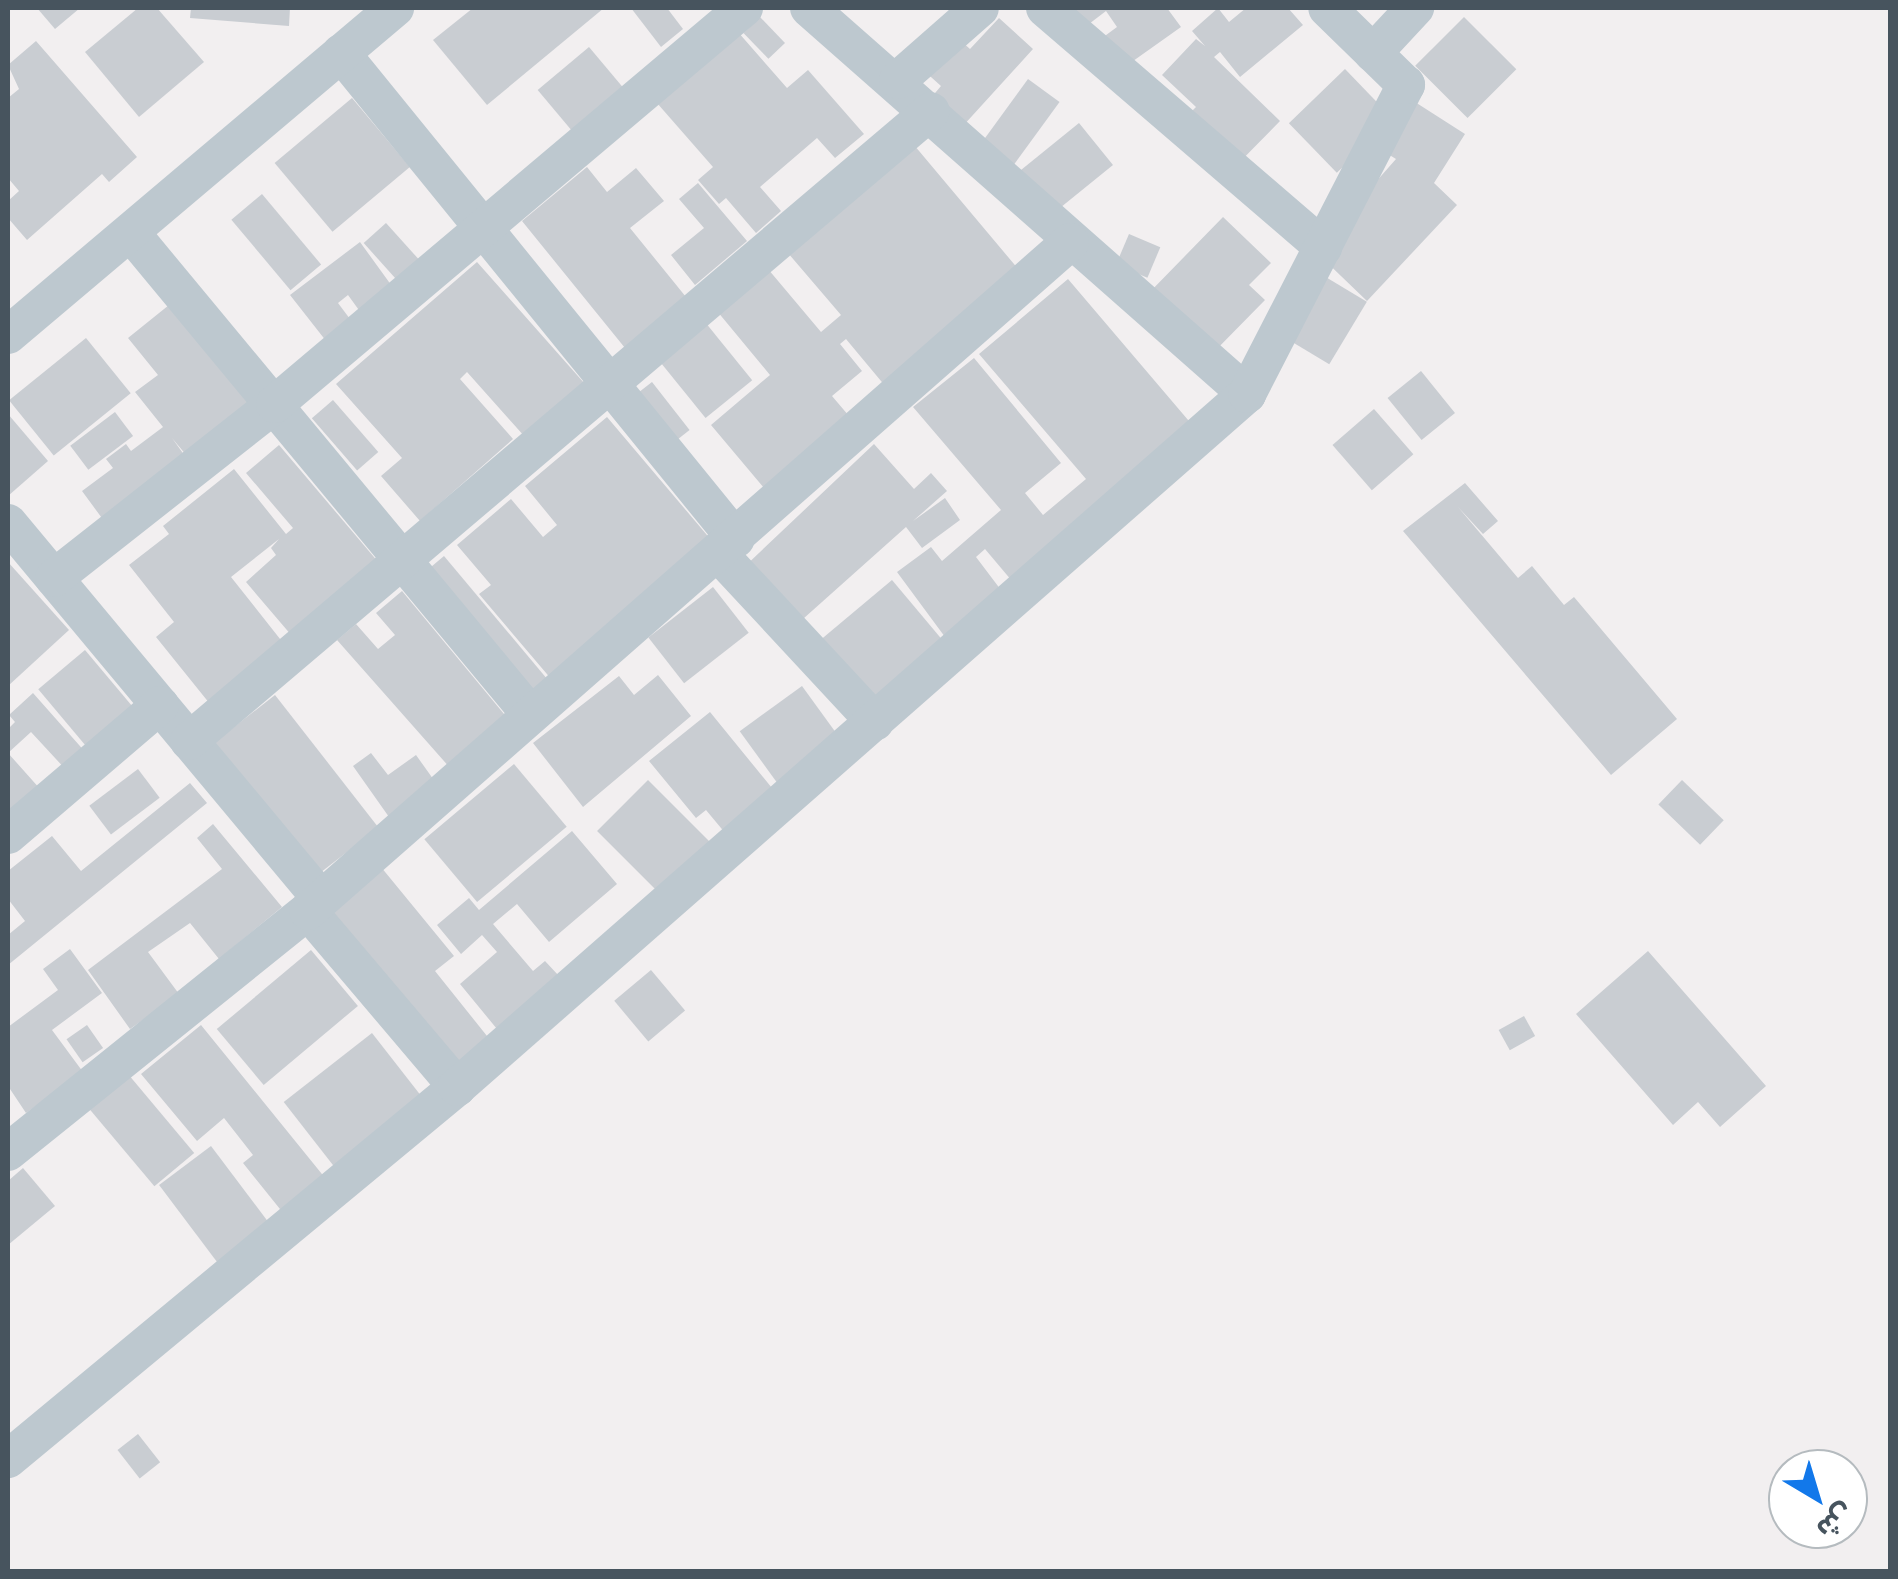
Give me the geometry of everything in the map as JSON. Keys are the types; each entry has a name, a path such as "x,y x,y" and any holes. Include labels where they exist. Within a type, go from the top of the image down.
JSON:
{"street":[{"path":"8,336 395,8"},
{"path":"54,578 275,404 744,8"},
{"path":"809,8 898,80 1070,242 1247,394"},
{"path":"898,80 980,8"},
{"path":"1045,8 1323,246"},
{"path":"8,1459 457,1087 1247,394 1406,84 1327,8"},
{"path":"1373,53 1416,8"},
{"path":"341,53 608,386 727,547 875,722"},
{"path":"189,740 930,110"},
{"path":"131,233 530,714"},
{"path":"8,1152 314,904 727,547 1070,242"},
{"path":"10,530 189,740 457,1087"},
{"path":"8,835 160,705"}],"building":[{"path":"37,8 80,8 55,29"},
{"path":"138,8 157,8 204,62 139,117 85,52"},
{"path":"191,8 290,8 289,26 190,18"},
{"path":"473,8 604,8 487,105 433,40"},
{"path":"631,8 667,8 683,29 661,47"},
{"path":"1071,8 1167,8 1181,27 1119,71 1098,41 1117,27 1106,11 1085,27"},
{"path":"1218,8 1229,22 1246,8 1288,8 1303,25 1240,77 1220,52 1214,57 1280,121 1221,181 1171,132 1196,107 1162,75 1196,39 1205,46 1192,31"},
{"path":"760,17 785,43 768,59 743,33"},
{"path":"1464,17 1516,69 1468,118 1415,66"},
{"path":"999,18 1033,49 962,127 930,99 941,86 912,60 943,25 970,49"},
{"path":"738,32 787,88 808,70 864,134 835,158 817,138 760,187 781,211 756,233 726,198 719,204 698,180 713,167 657,103"},
{"path":"36,41 137,157 109,182 102,174 27,240 8,218 8,201 19,191 8,178 8,98 19,89 8,65"},
{"path":"589,47 631,97 579,140 538,90"},
{"path":"1345,69 1393,119 1337,173 1289,123"},
{"path":"1028,79 1060,102 1011,168 980,145"},
{"path":"352,98 410,167 332,232 275,163"},
{"path":"1415,102 1465,134 1434,183 1457,205 1367,301 1315,251 1396,159 1383,151"},
{"path":"1079,123 1113,165 1052,215 1018,173"},
{"path":"909,139 1019,270 886,387 846,339 840,344 862,371 832,396 849,416 764,488 711,425 770,375 717,311 768,269 821,332 841,315 782,246"},
{"path":"587,167 607,192 636,168 664,201 630,228 686,297 625,348 522,221"},
{"path":"698,183 747,241 695,285 671,255 704,228 679,199"},
{"path":"262,194 321,264 290,290 231,220"},
{"path":"1223,217 1271,263 1249,285 1265,300 1209,357 1146,296"},
{"path":"386,223 426,268 404,288 364,243"},
{"path":"1129,234 1160,247 1147,278 1116,264"},
{"path":"360,242 402,300 369,324 348,295 338,303 356,327 330,346 290,295"},
{"path":"477,262 585,384 525,437 467,372 460,379 513,439 420,521 381,476 402,458 336,384"},
{"path":"1324,276 1367,302 1329,364 1286,339"},
{"path":"1068,279 1194,427 1012,581 985,549 976,557 1004,594 945,637 897,572 931,547 942,561 1001,510 913,407 974,358 1061,463 1025,493 1043,515 1086,479 979,354"},
{"path":"169,305 256,410 192,462 172,438 190,463 107,525 82,491 113,468 106,459 126,444 131,451 163,427 135,392 158,375 128,338"},
{"path":"705,322 752,380 706,418 658,360"},
{"path":"86,338 131,393 54,455 9,400"},
{"path":"1421,371 1455,413 1422,440 1388,398"},
{"path":"652,382 690,430 664,450 626,402"},
{"path":"333,400 378,452 357,470 312,418"},
{"path":"1374,409 1413,454 1372,490 1332,445"},
{"path":"115,412 133,436 88,470 70,446"},
{"path":"8,414 48,461 8,496"},
{"path":"607,417 712,541 552,680 479,594 491,585 457,545 511,499 543,537 557,525 525,486"},
{"path":"874,444 914,489 931,473 947,491 913,521 945,498 960,520 922,548 906,527 794,627 742,569"},
{"path":"279,445 379,563 292,636 246,582 276,555 271,548 279,539 231,577 284,644 210,704 156,637 174,622 129,565 169,534 163,526 234,469 286,534 293,528 246,473"},
{"path":"1465,483 1498,521 1483,534 1458,507 1518,578 1532,566 1564,605 1574,597 1677,719 1611,775 1403,531"},
{"path":"444,556 550,682 521,707 415,580"},
{"path":"8,562 69,630 8,686"},
{"path":"892,580 943,641 858,713 807,651"},
{"path":"713,587 749,633 684,683 648,637"},
{"path":"402,591 509,720 451,769 337,640 356,624 378,649 395,635 376,613"},
{"path":"85,650 138,713 91,752 38,689"},
{"path":"658,675 691,716 583,807 533,743 619,676 634,695"},
{"path":"802,686 839,737 777,782 740,731"},
{"path":"33,693 87,754 68,772 31,732 8,753 8,729 15,722 9,715"},
{"path":"275,695 378,827 304,886 200,753"},
{"path":"710,712 776,793 726,834 706,810 696,818 649,761"},
{"path":"8,753 41,790 8,820"},
{"path":"371,753 388,775 416,755 436,783 389,817 353,766"},
{"path":"514,764 567,827 477,902 424,839"},
{"path":"138,769 160,798 111,834 89,806"},
{"path":"648,780 710,842 659,893 597,831"},
{"path":"1682,780 1724,820 1700,845 1658,804"},
{"path":"190,783 207,803 8,965 8,935 25,921 8,899 8,871 52,836 81,871"},
{"path":"213,824 282,907 219,959 190,923 148,952 179,994 130,1029 88,970 222,869 197,838"},
{"path":"572,831 617,884 549,942 517,904 493,924 533,971 545,961 559,976 497,1029 460,984 497,952 482,935 461,954 437,925 469,898 479,910"},
{"path":"381,867 454,956 435,971 491,1041 447,1077 315,921"},
{"path":"70,949 102,993 52,1030 83,1072 26,1113 8,1086 8,1027 58,990 43,969"},
{"path":"311,950 358,1006 264,1085 217,1029"},
{"path":"1648,951 1766,1086 1720,1127 1698,1102 1673,1125 1576,1014"},
{"path":"651,970 685,1011 648,1041 614,1001"},
{"path":"1524,1016 1535,1036 1510,1050 1499,1030"},
{"path":"87,1025 103,1048 83,1062 67,1039"},
{"path":"201,1025 330,1184 288,1219 243,1163 253,1155 224,1118 197,1141 141,1074"},
{"path":"372,1033 424,1099 335,1168 284,1102"},
{"path":"128,1074 194,1153 154,1186 88,1107"},
{"path":"211,1146 272,1227 220,1266 159,1185"},
{"path":"23,1168 55,1206 8,1245 8,1181"},
{"path":"138,1434 160,1462 140,1478 118,1450"}]}
